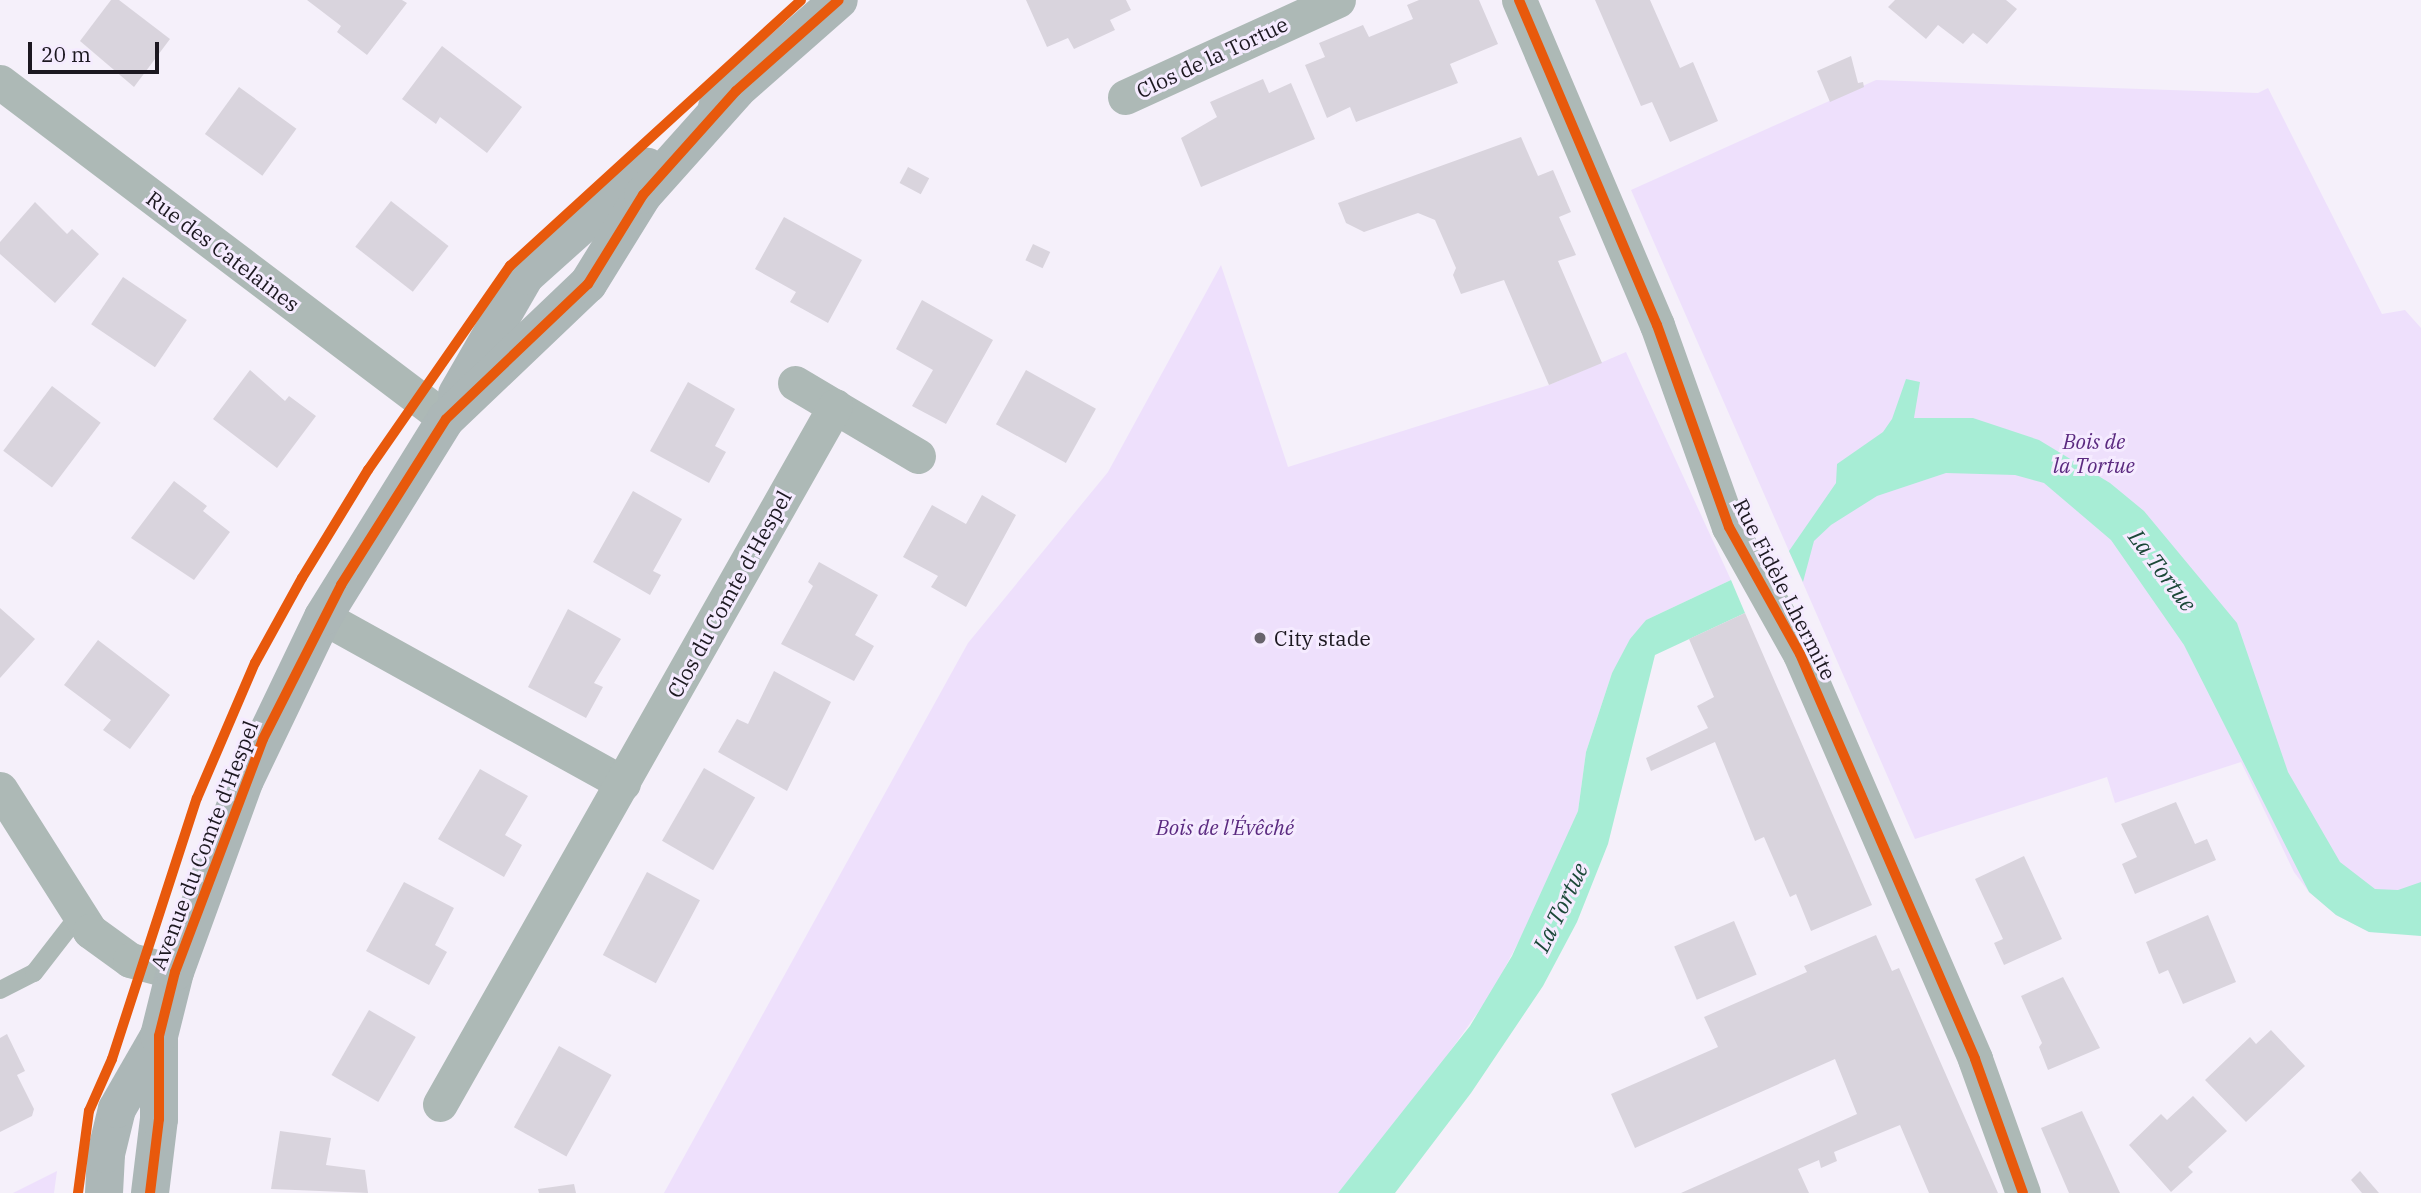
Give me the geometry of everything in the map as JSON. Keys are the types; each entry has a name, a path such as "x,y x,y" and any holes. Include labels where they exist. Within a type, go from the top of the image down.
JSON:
{"street":[{"name":"Avenue du Comte d'Hespel","path":"150,1193 160,1100 159,1036 175,972 245,780 323,617 446,419 478,351 525,276 569,232 839,0"},
{"name":"Clos de la Tortue","path":"1125,97 1338,0"},
{"name":"Rue Fidèle Lhermite","path":"1519,0 1667,349 1725,518 1800,654 1975,1059 2023,1193"},
{"name":"Rue des Catelaines","path":"0,82 446,419"},
{"name":"Avenue du Comte d'Hespel","path":"446,419 588,284 643,195 736,91"},
{"path":"795,383 918,456"},
{"name":"Clos du Comte d'Hespel","path":"440,1104 835,406"},
{"path":"323,617 623,783"},
{"path":"0,789 79,915 105,946 130,960 175,972"},
{"name":"Avenue du Comte d'Hespel","path":"104,1193 106,1154 117,1109 159,1036"}],"lane":[{"path":"0,990 34,973 79,915"}],"green space":[{"name":"Bois de la Tortue","path":"1876,80 2258,93 2268,88 2382,314 2405,310 2421,328 2421,935 2369,932 2336,915 2309,892 2294,872 2241,762 2115,803 2107,777 1915,839 1631,190"},
{"name":"Bois de l'Évêché","path":"1221,265 1288,467 1549,385 1626,352 1731,580 1646,620 1612,673 1586,752 1578,811 1537,907 1491,994 1431,1078 1338,1193 664,1193 968,643 1108,472"},
{"path":"57,1171 54,1193 13,1193"}],"water":[{"name":"La Tortue","path":"1906,379 1920,382 1914,418 1973,418 2039,440 2110,483 2144,511 2237,623 2288,772 2340,862 2375,889 2398,890 2421,882 2421,936 2369,932 2336,915 2309,892 2184,645 2111,540 2044,483 2015,475 1946,473 1877,496 1831,525 1814,541 1803,582 1789,551 1836,483 1837,464 1883,432 1892,419"},
{"name":"La Tortue","path":"1731,580 1745,613 1655,655 1608,844 1577,922 1543,986 1471,1093 1395,1193 1338,1193 1470,1026 1512,956 1578,811 1586,752 1612,673 1630,639 1646,620"}],"building":[{"path":"111,0 119,0 170,39 134,87 80,41"},
{"path":"307,0 402,0 407,3 367,55 337,32 341,26"},
{"path":"1026,0 1126,0 1131,10 1110,20 1115,30 1074,49 1068,38 1047,47"},
{"path":"1419,0 1479,0 1498,44 1450,64 1458,83 1356,122 1350,107 1327,118 1305,65 1325,57 1319,43 1363,25 1369,37 1413,19 1407,5"},
{"path":"1595,0 1650,0 1680,68 1693,62 1718,121 1670,142 1652,102 1641,106"},
{"path":"1895,0 2006,0 2017,9 1987,44 1973,33 1963,44 1938,25 1926,39 1888,7"},
{"path":"442,46 522,107 487,153 440,117 436,124 402,99"},
{"path":"1851,56 1858,83 1863,82 1864,87 1830,102 1817,71"},
{"path":"1263,79 1269,93 1291,83 1315,139 1201,187 1181,138 1217,117 1210,102"},
{"path":"239,87 296,129 262,176 205,134"},
{"path":"1521,137 1538,176 1553,170 1571,212 1559,217 1576,255 1558,261 1602,363 1549,385 1504,280 1461,294 1453,275 1456,268 1435,220 1418,213 1364,232 1346,223 1338,203"},
{"path":"908,167 929,178 921,194 900,183"},
{"path":"391,201 449,246 413,292 355,247"},
{"path":"35,202 67,234 72,229 99,254 55,303 0,254 0,242"},
{"path":"784,217 862,260 828,323 790,302 796,292 755,269"},
{"path":"1033,244 1050,252 1043,268 1025,260"},
{"path":"123,277 187,320 155,367 91,324"},
{"path":"922,300 993,340 946,424 912,406 933,370 896,349"},
{"path":"250,370 285,401 289,396 316,416 277,468 213,419"},
{"path":"1026,370 1096,409 1066,463 996,424"},
{"path":"688,382 735,409 715,446 726,452 709,483 650,451"},
{"path":"52,386 101,423 52,487 3,451"},
{"path":"174,481 207,506 203,511 230,532 194,580 131,538"},
{"path":"633,491 682,519 653,571 661,575 650,595 593,562"},
{"path":"982,495 1016,515 966,607 931,587 938,576 903,557 932,505 966,524"},
{"path":"819,562 878,595 855,635 874,646 854,681 781,644 813,586 808,582"},
{"path":"0,608 35,639 0,678"},
{"path":"568,609 621,639 594,683 603,687 586,718 528,687"},
{"path":"1745,613 1872,905 1811,931 1796,894 1790,897 1764,837 1755,841 1715,742 1651,771 1646,758 1708,728 1697,706 1714,697 1689,639"},
{"path":"98,640 170,695 130,749 103,730 111,720 64,685"},
{"path":"774,671 831,702 787,791 718,752 737,719 748,724"},
{"path":"704,768 755,798 713,870 662,841"},
{"path":"480,769 528,796 505,835 522,845 504,877 438,839"},
{"path":"2176,802 2195,844 2207,839 2216,860 2135,894 2122,864 2137,857 2121,824"},
{"path":"2024,856 2062,939 2004,965 1994,943 2003,939 1975,879"},
{"path":"647,872 700,900 656,983 603,955"},
{"path":"404,882 454,908 435,945 447,952 429,985 366,951"},
{"path":"2208,915 2236,982 2183,1004 2168,970 2159,974 2146,942"},
{"path":"1734,921 1757,974 1697,1000 1674,946"},
{"path":"1876,935 1892,971 1899,968 1998,1193 1929,1193 1900,1125 1834,1152 1837,1161 1821,1168 1819,1160 1798,1169 1809,1193 1681,1193 1857,1114 1835,1059 1635,1148 1611,1094 1718,1047 1704,1017 1807,972 1804,966"},
{"path":"2063,977 2100,1048 2048,1070 2039,1047 2042,1043 2021,996"},
{"path":"369,1010 416,1037 378,1102 332,1075"},
{"path":"2271,1030 2305,1066 2246,1122 2205,1080 2250,1037 2256,1044"},
{"path":"7,1034 25,1071 17,1075 34,1109 32,1116 0,1132 0,1038"},
{"path":"559,1046 611,1075 566,1156 514,1127"},
{"path":"2193,1096 2227,1131 2188,1167 2193,1172 2171,1192 2129,1145 2161,1114 2167,1120"},
{"path":"2082,1111 2120,1193 2069,1193 2041,1128"},
{"path":"280,1131 331,1138 326,1165 365,1170 368,1193 271,1189"},
{"path":"2360,1171 2379,1193 2362,1193 2351,1180"},
{"path":"574,1184 576,1193 539,1193 538,1189"}],"cycle path":[{"path":"78,1193 89,1111 112,1059 197,798 255,663 302,578 368,470 510,266 801,0"},
{"path":"150,1193 159,1119 159,1036 175,972 263,739 341,585 446,419 588,284 643,195 736,91 839,0"},
{"path":"1519,0 1657,325 1729,527 1800,654 1975,1059 2023,1193"}],"place":[{"name":"City stade","path":"1260,638"}]}
